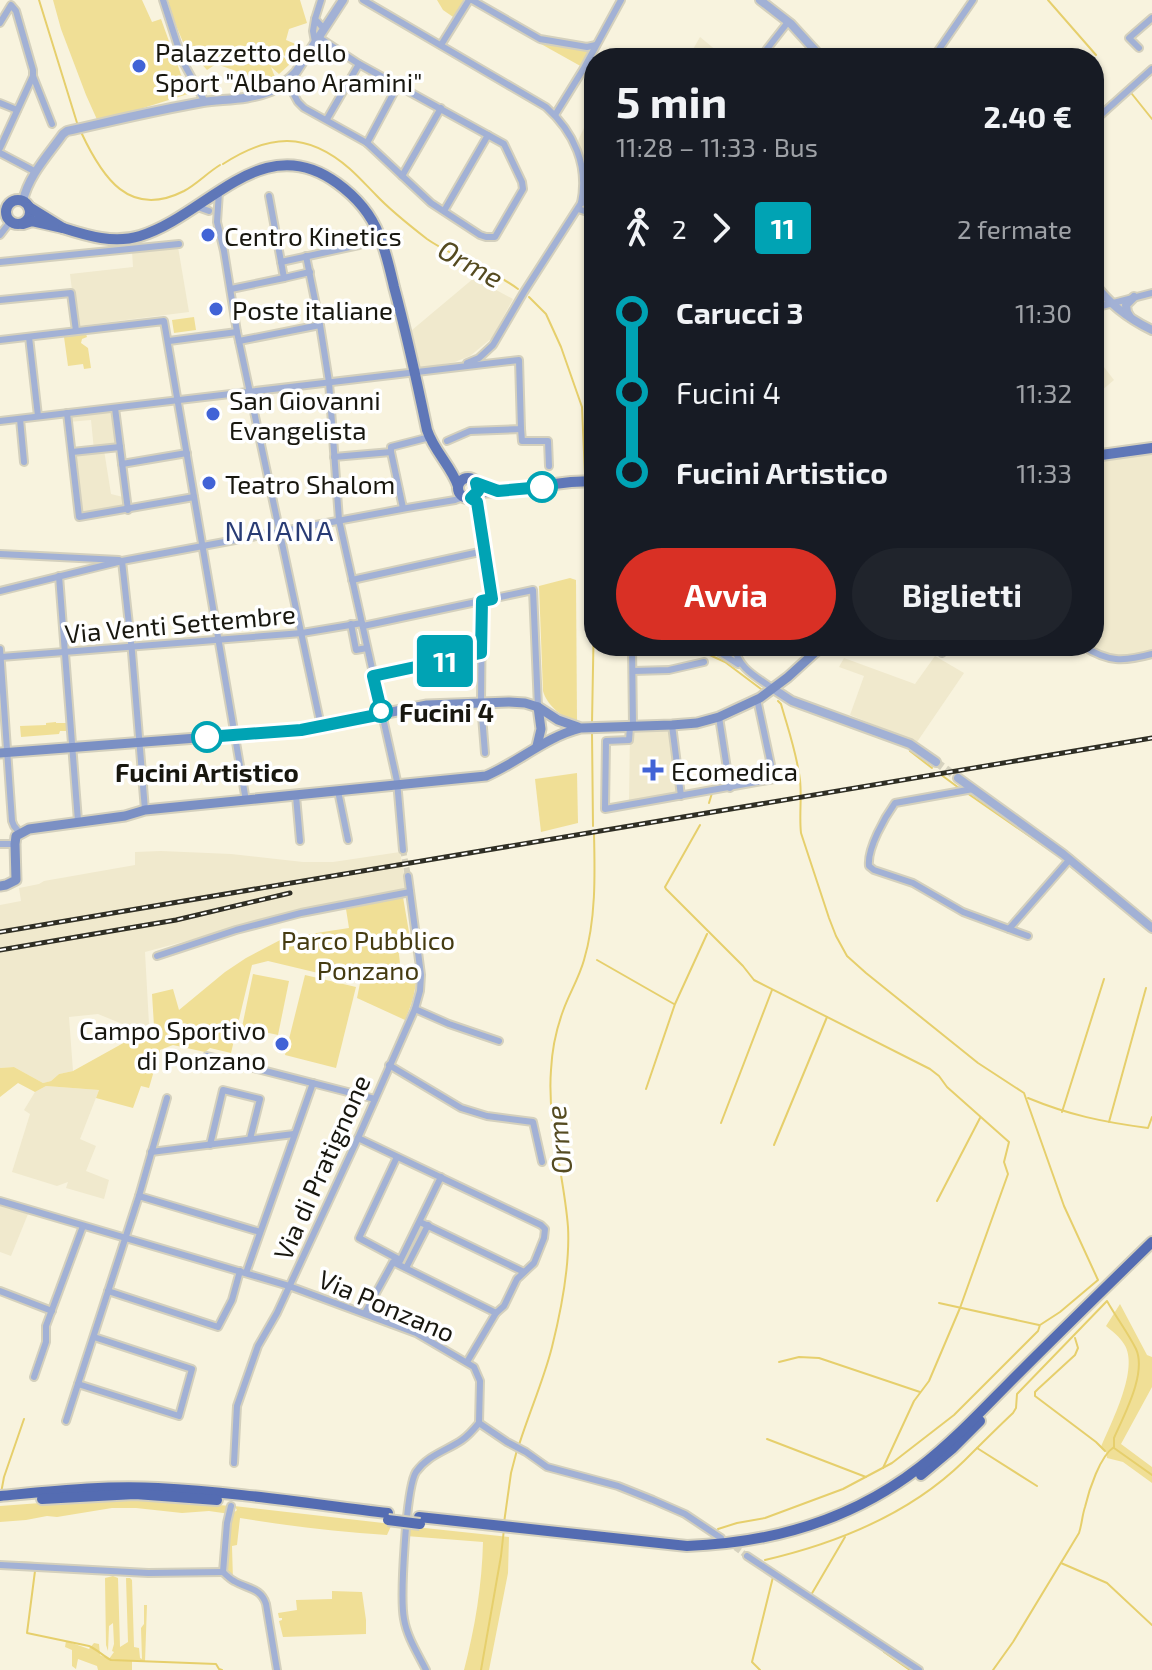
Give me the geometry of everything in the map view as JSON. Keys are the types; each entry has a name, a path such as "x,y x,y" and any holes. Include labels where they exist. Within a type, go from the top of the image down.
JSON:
{"highway":[{"path":"512,1531 698,1546 774,1537 832,1518 882,1493 923,1465 1152,1242"},
{"path":"0,1502 113,1494 157,1495 419,1520 663,1551 711,1552 776,1543 845,1519 902,1489 952,1449 1152,1251"},
{"path":"0,1496 113,1487 158,1488 204,1491 388,1517"}],"main road":[{"path":"63,228 26,204 13,201 3,206 10,222 15,225 37,222 103,239 131,238 164,226 195,206 212,201 254,172 280,164 295,164 318,171 344,188 369,216 378,232 430,437 458,486 461,481 471,489 498,491 584,481"},
{"path":"23,224 30,216 26,204"},
{"path":"1104,455 1152,448"},
{"path":"446,465 471,489"},
{"path":"0,886 16,880 16,836 29,829 125,816 145,810 486,776 537,746 581,728 672,725 719,717 757,699 811,656"},
{"path":"4,753 301,730 421,705 525,703 581,728"},
{"path":"537,746 541,729 538,707"}],"street":[{"path":"163,0 183,62 205,102"},
{"path":"287,82 304,108 367,143 431,203 480,235 495,237 523,189 504,144 317,40 313,31 321,0"},
{"path":"26,204 25,192 36,172 67,131 269,91 287,82 343,0"},
{"path":"363,0 546,107 565,127 584,163"},
{"path":"441,45 470,0 540,39 587,47 596,45"},
{"path":"594,48 621,0"},
{"path":"760,0 788,22 813,48"},
{"path":"940,48 973,0"},
{"path":"0,23 11,5 16,11 33,76 52,124"},
{"path":"1139,48 1129,38 1152,18"},
{"path":"315,19 324,29"},
{"path":"768,48 788,22"},
{"path":"327,119 359,64"},
{"path":"555,115 584,65"},
{"path":"1104,112 1152,69"},
{"path":"33,76 0,150 36,172"},
{"path":"367,143 398,85"},
{"path":"0,103 17,110"},
{"path":"402,176 441,108"},
{"path":"444,211 490,136"},
{"path":"454,368 479,358 493,345 579,206 584,188 581,156"},
{"path":"269,196 284,278"},
{"path":"212,201 321,726"},
{"path":"579,206 584,203"},
{"path":"579,206 584,209"},
{"path":"0,235 10,222"},
{"path":"0,262 179,244"},
{"path":"281,262 359,245"},
{"path":"306,256 329,382 339,520 397,785 403,850"},
{"path":"231,289 310,272"},
{"path":"0,300 71,293 74,331"},
{"path":"1104,305 1152,293"},
{"path":"1104,295 1130,318 1152,330"},
{"path":"1130,318 1126,307 1134,297"},
{"path":"0,340 164,321 246,801"},
{"path":"239,341 320,325"},
{"path":"169,341 237,332"},
{"path":"29,337 38,416"},
{"path":"0,421 519,360 522,441 548,441 549,466"},
{"path":"115,408 128,510"},
{"path":"67,413 79,517 194,497"},
{"path":"20,419 24,462"},
{"path":"447,441 470,431 521,429"},
{"path":"334,457 373,454 376,448 391,449 430,437"},
{"path":"72,452 120,447"},
{"path":"391,449 403,508"},
{"path":"122,464 187,453"},
{"path":"0,591 122,561 455,500 471,489 477,502 492,599"},
{"path":"352,580 484,551"},
{"path":"0,554 122,561"},
{"path":"122,561 145,810"},
{"path":"59,576 78,821"},
{"name":"Via Venti Settembre","path":"1,657 302,633 533,590 538,707"},
{"path":"482,601 481,703 485,753"},
{"path":"351,624 356,650 367,648"},
{"path":"0,649 4,753 12,821 20,833"},
{"path":"373,676 481,653"},
{"path":"1101,656 1126,660 1152,654"},
{"path":"632,656 629,740 606,741 605,809 774,779 757,699"},
{"path":"726,656 792,701 910,744 936,762"},
{"path":"736,656 744,668"},
{"path":"633,671 669,670 704,662"},
{"path":"719,717 730,788"},
{"path":"672,725 681,796"},
{"path":"958,778 1070,859 1152,928"},
{"path":"973,789 895,803 871,850 869,866 913,883 963,912 1028,936"},
{"path":"338,791 348,840"},
{"path":"296,796 300,841"},
{"path":"0,844 15,844"},
{"path":"1009,929 1070,859"},
{"name":"Via di Pratignone","path":"234,1463 237,1406 258,1346 358,1138 415,1009 421,975 408,876"},
{"path":"157,956 301,913 410,892"},
{"path":"415,1009 499,1041"},
{"path":"207,1056 375,1099"},
{"name":"Via di Pratignone","path":"389,1065 461,1108 487,1116 533,1122 542,1162"},
{"path":"108,1291 218,1327 260,1232 313,1083"},
{"path":"210,1145 223,1090 260,1099 250,1139"},
{"path":"66,1421 139,1196 167,1098"},
{"path":"151,1152 294,1134"},
{"path":"358,1138 541,1225 545,1233 534,1263 517,1279 504,1306 496,1313 467,1362"},
{"path":"397,1157 359,1238 406,1268 496,1313"},
{"path":"365,1313 420,1222 441,1177"},
{"path":"139,1196 260,1232"},
{"name":"Via Ponzano","path":"0,1201 289,1286 416,1333 474,1367 480,1381 479,1423"},
{"path":"420,1222 524,1272"},
{"path":"406,1268 428,1225"},
{"path":"34,1377 45,1345 46,1329 83,1226"},
{"path":"0,1291 52,1311"},
{"path":"78,1384 179,1416 192,1369 94,1337"},
{"path":"426,1670 404,1623 402,1610 411,1486 417,1471 430,1457 459,1442 479,1423 547,1467 618,1486 685,1514 721,1538"},
{"path":"223,1572 231,1506"},
{"path":"747,1556 919,1670"},
{"path":"0,1565 148,1573 223,1572 233,1581 263,1595 277,1670"}],"shaded area":[{"path":"700,37 713,48 694,48"},
{"path":"584,128 584,165 575,147"},
{"path":"178,247 189,312 78,326 70,274 133,267 132,251"},
{"path":"474,278 513,299 492,338 470,356 420,368 412,330"},
{"path":"1104,367 1114,380 1104,388"},
{"path":"115,408 120,447 104,450 111,494 127,498 128,510 79,517 72,452 94,450 91,420 68,422 67,413"},
{"path":"1152,453 1152,650 1128,656 1104,654 1104,460"},
{"path":"935,656 964,673 917,742 850,715 864,676 839,667 844,658 915,684"},
{"name":"Ecomedica","path":"672,725 681,796 629,805 630,727"},
{"path":"135,852 231,854 303,862 333,862 400,852 407,889 288,914 145,952 149,1024 137,1030 98,1014 69,1017 73,1071 59,1074 43,1083 14,1067 0,1068 0,905 21,901 19,888 135,865"},
{"path":"46,1086 99,1090 80,1139 96,1146 86,1171 109,1180 104,1199 66,1188 68,1182 57,1186 12,1172 30,1114 24,1110 35,1092"},
{"path":"0,1205 28,1214 11,1256 0,1252"}],"green space":[{"path":"53,0 142,0 152,22 161,19 188,94 99,124 61,29"},
{"path":"168,0 300,0 307,23 289,29 286,40 298,45 294,58 282,55 290,64 279,74 271,67 275,77 261,83 256,74 255,86 238,85 239,72 216,64 207,70 190,45 185,47"},
{"path":"437,0 469,0 456,19 443,10"},
{"path":"540,39 596,45 594,48 584,48 584,68 541,44"},
{"path":"194,317 196,330 174,333 172,320"},
{"path":"86,334 81,343 88,348 91,368 84,369 83,364 68,366 64,337"},
{"path":"570,578 576,580 577,722 556,711 543,691 539,586"},
{"path":"67,723 67,731 21,737 20,726"},
{"path":"577,773 578,823 541,832 535,779"},
{"name":"Parco Pubblico Ponzano","path":"403,897 411,944 398,946 401,972 416,971 414,996 405,1020 357,998 360,983 268,961 252,965 231,1053 210,1048 205,1052 173,1045 160,1050 149,1088 141,1086 133,1108 96,1098 99,1090 46,1086 35,1092 18,1083 0,1097 0,1068 14,1067 43,1083 51,1081 59,1074 73,1071 154,1026 152,994 173,989 179,1010 225,972 284,938 349,928 346,909"},
{"path":"253,974 289,981 278,1035 242,1027"},
{"path":"305,975 356,987 336,1068 285,1055"},
{"path":"1120,1304 1147,1355 1152,1357 1152,1387 1121,1444 1152,1467 1152,1483 1123,1462 1107,1458 1101,1447 1122,1396 1129,1367 1124,1344 1106,1326"},
{"path":"121,1497 231,1506 230,1514 112,1508 0,1522 0,1506"},
{"path":"234,1506 392,1524 387,1535 240,1518 237,1545 232,1546 233,1581 223,1572 231,1515 237,1510"},
{"path":"406,1526 509,1537 508,1573 489,1670 464,1670 477,1606 483,1542 406,1536"},
{"path":"105,1578 118,1578 120,1647 128,1642 126,1578 130,1578 134,1647 139,1648 142,1659 141,1628 144,1624 144,1605 147,1605 145,1662 132,1660 132,1670 98,1670 97,1666 78,1659 76,1669 72,1666 72,1650 65,1647 66,1641 89,1649 94,1643 99,1644 100,1655 109,1659 114,1652 113,1623 109,1626 108,1651 106,1645"},
{"path":"332,1591 362,1592 366,1634 283,1637 279,1621 282,1618 278,1613 297,1610 296,1600 332,1599"}],"waterway":[{"name":"Orme","path":"39,0 78,126"},
{"path":"1048,0 1090,48"},
{"path":"1132,94 1152,119"},
{"name":"Orme","path":"81,132 108,178 133,197 148,200 165,198 184,191 220,165"},
{"name":"Orme","path":"223,164 272,142 288,141 318,148 350,169 388,207 427,239 518,289"},
{"name":"Orme","path":"529,297 546,314 561,347 582,407 584,452"},
{"name":"Orme","path":"592,723 593,656"},
{"path":"712,656 761,689"},
{"path":"718,1529 765,1518 843,1489 892,1463 954,1415 1038,1331 1040,1325 1098,1280 1064,1206 1024,1093 978,1063 847,956 829,918 801,833 799,770 778,701"},
{"name":"Orme","path":"592,733 593,826"},
{"path":"910,751 932,768"},
{"path":"940,774 959,788"},
{"path":"709,803 712,793"},
{"path":"967,793 1054,853"},
{"path":"700,825 665,887 754,980 930,1069 1009,1142 1004,1162 1008,1174 960,1308 929,1381 914,1401 883,1468"},
{"name":"Orme","path":"519,1445 552,1347 566,1272 568,1227 551,1109 551,1070 558,1025 582,967 591,929 594,833"},
{"path":"1069,865 1152,933"},
{"path":"646,1089 675,1004 707,934"},
{"path":"597,960 674,1004"},
{"path":"1062,1112 1104,979"},
{"path":"1109,1122 1146,988"},
{"path":"721,1123 772,990"},
{"path":"774,1145 827,1017"},
{"path":"1028,1098 1072,1113 1132,1126 1148,1128 1152,1117"},
{"path":"937,1201 980,1118"},
{"path":"765,1560 819,1545 872,1524 943,1480 1013,1413 1017,1394 1107,1301 1133,1343 1139,1359 1137,1382 1114,1438 1114,1447"},
{"path":"939,1303 1039,1325"},
{"path":"1075,1338 1078,1348 1075,1355 1035,1392 1035,1396 1105,1451"},
{"path":"779,1362 799,1357 819,1358 920,1392"},
{"path":"1,1493 24,1419"},
{"path":"767,1439 866,1477"},
{"path":"993,1670 1079,1533 1096,1474 1114,1447"},
{"path":"977,1448 1037,1486"},
{"path":"1114,1448 1152,1475"},
{"name":"Orme","path":"504,1523 517,1450"},
{"name":"Orme","path":"481,1670 504,1529"},
{"path":"811,1595 845,1537"},
{"path":"5,1562 35,1563"},
{"path":"1061,1563 1107,1583 1152,1625"},
{"path":"35,1571 27,1633 89,1646 111,1660 216,1664 222,1670"},
{"path":"760,1670 752,1662 773,1577"},
{"path":"884,1652 910,1670"}],"tunnel":[{"path":"936,762 958,778"},
{"path":"403,850 408,876"},
{"path":"728,1542 747,1556"}],"railway":[{"path":"0,932 1152,738"},
{"path":"0,950 176,920 290,893"}],"bus line":[{"name":"11","path":"207,737 301,730 382,714 373,676 481,653 482,601 492,599 477,502 471,498 478,491 476,483 498,491 542,487"}],"place":[{"name":"Palazzetto dello Sport \"Albano Aramini\"","path":"139,66"},
{"name":"Centro Kinetics","path":"208,235"},
{"name":"Poste italiane","path":"216,309"},
{"name":"San Giovanni Evangelista","path":"213,414"},
{"name":"Teatro Shalom","path":"209,483"},
{"name":"Fucini 4","path":"381,711"},
{"name":"Fucini Artistico","path":"207,737"},
{"name":"Ecomedica","path":"653,770"},
{"name":"Campo Sportivo di Ponzano","path":"282,1044"}],"district":[{"name":"NAIANA","path":"280,530"}]}
